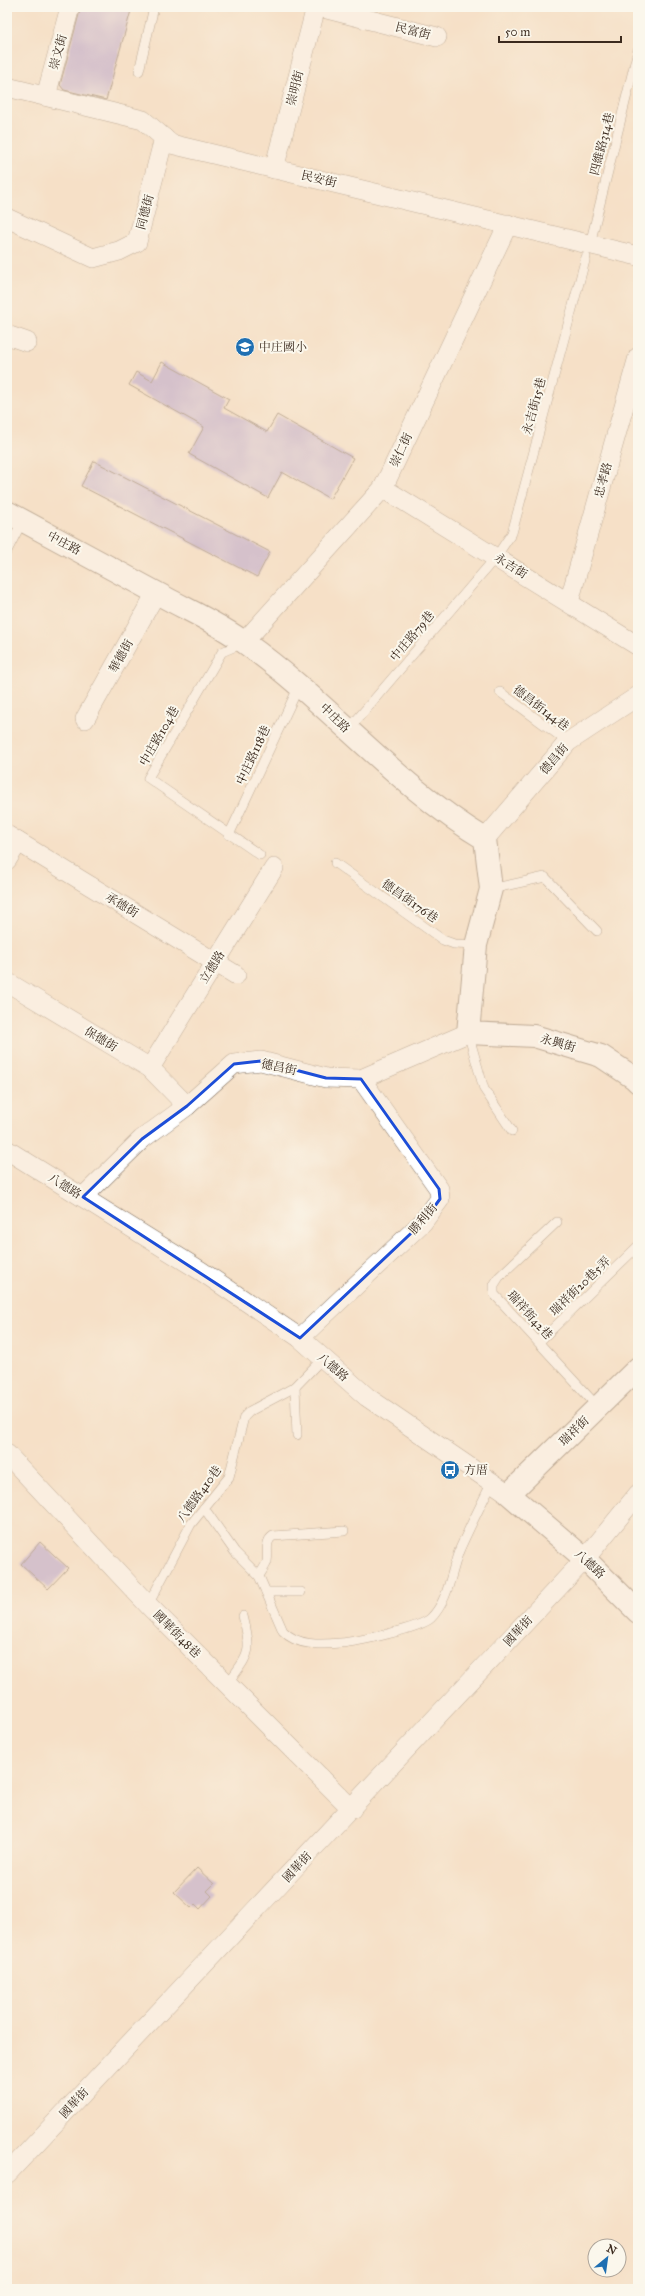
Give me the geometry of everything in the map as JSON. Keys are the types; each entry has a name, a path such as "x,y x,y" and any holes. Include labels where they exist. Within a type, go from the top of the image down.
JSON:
{"street":[{"name":"崇文街","path":"46,96 70,7"},
{"name":"崇明街","path":"274,169 316,7"},
{"name":"民富街","path":"319,7 437,37"},
{"name":"民安街","path":"7,87 143,120 171,144 508,224 588,250 638,256"},
{"name":"同德街","path":"7,218 93,258 125,248 137,242 164,138"},
{"name":"崇仁街","path":"244,642 383,488 508,224"},
{"path":"7,335 27,342"},
{"name":"忠孝路","path":"569,602 638,357"},
{"name":"永吉街","path":"383,488 638,646"},
{"name":"中庄路","path":"15,516 244,642 300,685 347,731 417,791 461,825 485,839"},
{"name":"華德街","path":"85,720 156,593"},
{"name":"德昌街","path":"485,839 568,742 638,696"},
{"path":"7,860 13,839"},
{"name":"承德街","path":"13,839 236,975"},
{"path":"468,1033 476,946 491,889 485,839"},
{"name":"立德路","path":"150,1068 274,868"},
{"name":"保德街","path":"7,982 150,1068 187,1106"},
{"name":"德昌街","path":"83,1197 142,1139 187,1106 234,1064 261,1061 326,1078 361,1079 468,1033"},
{"name":"永興街","path":"468,1033 534,1036 606,1059 638,1082"},
{"name":"勝利街","path":"300,1338 423,1222 440,1199 439,1189 361,1079"},
{"name":"八德路","path":"7,1150 201,1271 300,1338 322,1359 368,1397 509,1494 585,1559 638,1612"},
{"name":"瑞祥街","path":"509,1494 638,1368"},
{"name":"國華街48巷","path":"7,1454 148,1605 226,1685 352,1809"},
{"name":"國華街","path":"7,2174 352,1809 585,1559 638,1494"}],"lane":[{"path":"139,71 154,7"},
{"name":"四維路314巷","path":"588,250 638,50"},
{"name":"永吉街15巷","path":"496,557 512,533 588,250"},
{"path":"7,550 15,516"},
{"name":"中庄路79巷","path":"347,731 496,557"},
{"name":"中庄路104巷","path":"244,642 222,652 148,778 260,855"},
{"name":"中庄路118巷","path":"229,835 300,685"},
{"name":"德昌街144巷","path":"500,692 568,742"},
{"name":"德昌街176巷","path":"334,863 443,940 454,944 476,946"},
{"path":"491,889 545,877 597,931"},
{"path":"468,1033 484,1089 512,1130"},
{"name":"瑞祥街42巷","path":"557,1222 499,1277 494,1285 494,1294 598,1407"},
{"name":"瑞祥街20巷5弄","path":"539,1342 638,1246"},
{"name":"八德路410巷","path":"148,1605 191,1524 229,1477 244,1417 250,1411 296,1387 322,1359"},
{"path":"296,1387 297,1435"},
{"path":"204,1508 235,1552 259,1576 282,1632 287,1637 316,1645 350,1642 420,1624 430,1619 444,1597 459,1552 492,1482"},
{"path":"259,1576 266,1564 269,1538 273,1536 344,1531"},
{"path":"266,1592 301,1592"},
{"path":"226,1685 248,1652 250,1643 243,1616"}],"highlighted area":[{"path":"261,1061 326,1078 361,1079 439,1189 440,1199 423,1222 300,1338 83,1197 142,1139 187,1106 234,1064"}],"building":[{"path":"81,7 132,7 106,100 64,90 60,85"},
{"path":"162,362 229,399 224,408 267,432 277,415 353,458 330,499 282,472 268,498 189,454 204,427 129,385 136,372 152,381"},
{"path":"94,461 270,552 257,577 81,486"},
{"path":"40,1542 68,1568 48,1589 21,1564"},
{"path":"197,1868 214,1884 207,1891 212,1896 200,1909 195,1904 191,1908 174,1892"}],"place":[{"name":"中庄國小","path":"245,347"},
{"name":"方厝","path":"450,1470"}]}
